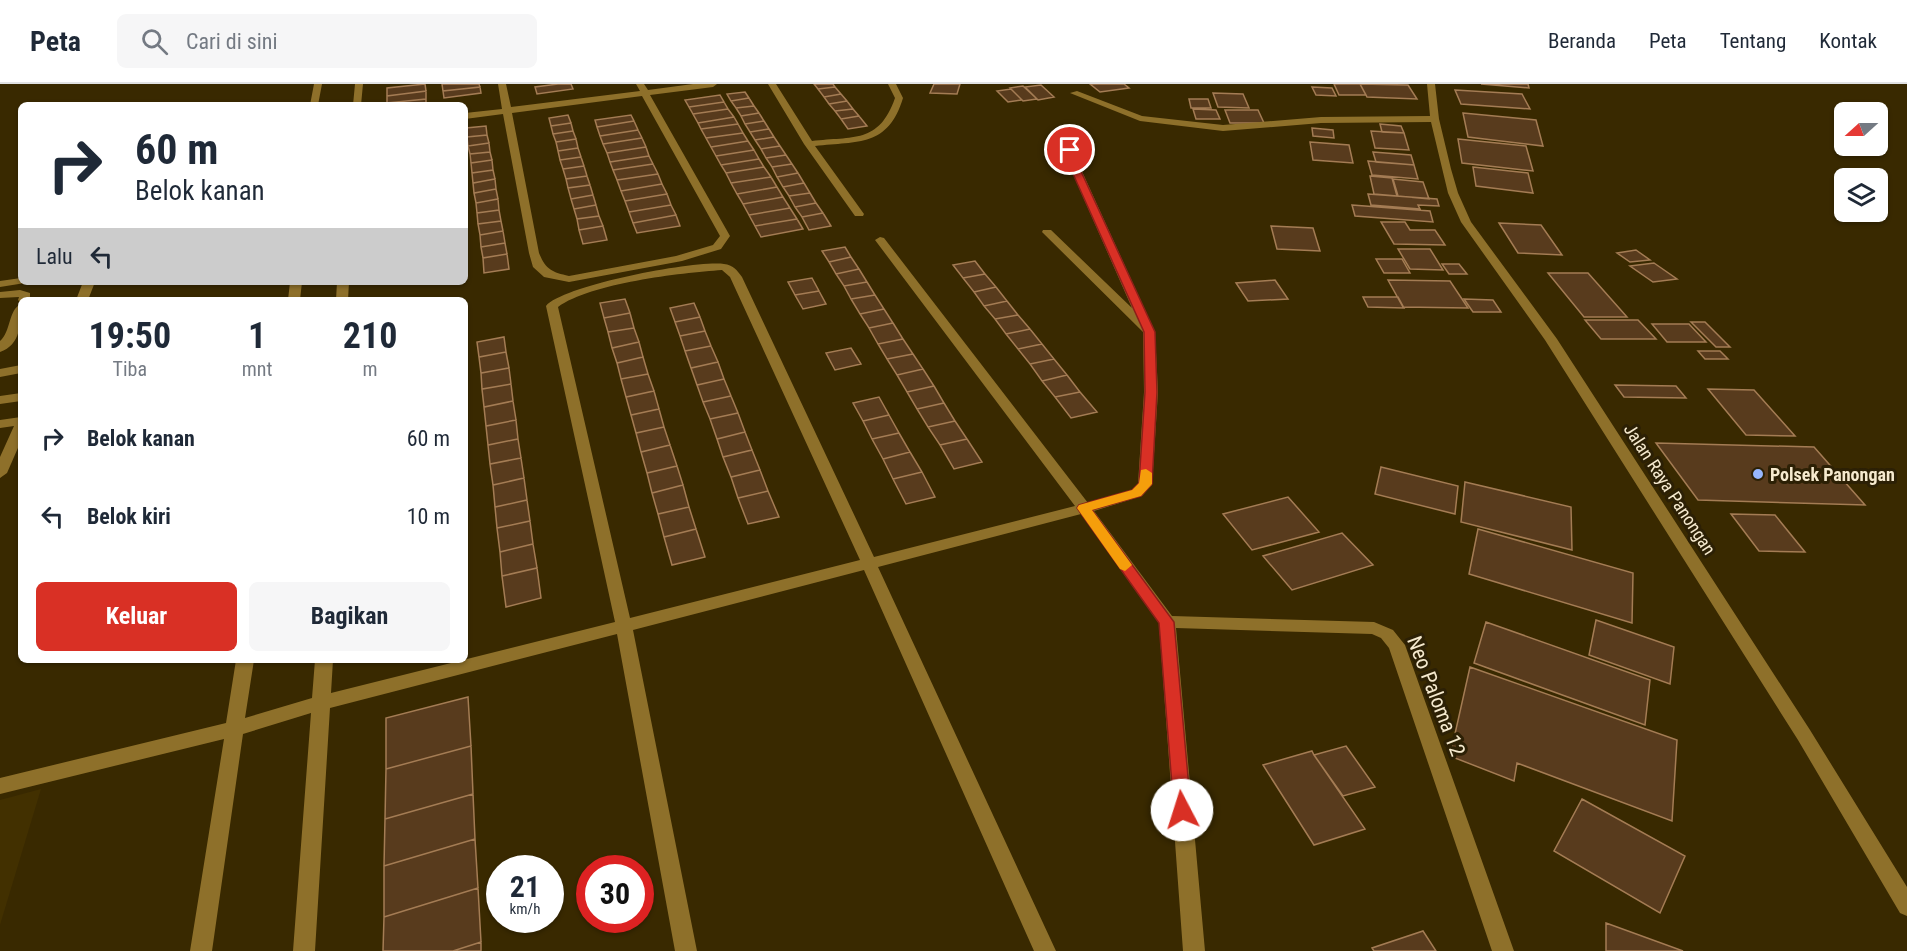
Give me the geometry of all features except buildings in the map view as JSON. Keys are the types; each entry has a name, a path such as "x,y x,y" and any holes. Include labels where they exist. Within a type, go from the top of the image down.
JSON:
{"street":[{"path":"315,102 318,84"},
{"path":"357,102 359,84"},
{"path":"502,84 534,253 539,267 548,275 569,279 678,259 717,247 725,236 642,88"},
{"path":"468,116 642,88 713,84"},
{"path":"772,84 809,144 859,214"},
{"path":"809,144 864,137 879,132 887,125 899,98 892,84"},
{"name":"Jalan Raya Panongan","path":"1431,84 1435,119 1446,169 1466,222 1551,339 1804,735 1907,906"},
{"path":"1074,93 1140,118 1223,128 1356,118 1435,119"},
{"path":"0,786 234,729 321,704 1137,493 1145,484 1151,392 1149,332 1070,156 1073,142"},
{"path":"1047,232 1149,332"},
{"path":"880,240 1084,508 1167,622 1194,951"},
{"path":"686,951 624,626 552,306 556,300 568,295 606,285 713,267 730,270 736,277 1045,951"},
{"path":"0,284 18,281"},
{"path":"0,295 20,293 26,295 25,297"},
{"path":"0,348 10,339 18,316"},
{"path":"0,373 18,370"},
{"path":"0,400 18,397"},
{"path":"0,424 18,423"},
{"path":"0,473 18,430"},
{"name":"Neo Paloma 12","path":"1167,622 1374,628 1387,634 1397,645 1503,951"},
{"path":"201,951 244,663"},
{"path":"304,951 324,663"}],"shaded area":[{"path":"41,789 0,925 0,800"}],"slow traffic":[{"path":"1125,565 1084,508 1137,493 1145,484 1146,473"}],"place":[{"name":"Polsek Panongan","path":"1758,474"}],"route":[{"path":"1070,150 1070,156 1149,332 1151,392 1145,484 1137,493 1084,508 1167,622 1182,810"}]}
